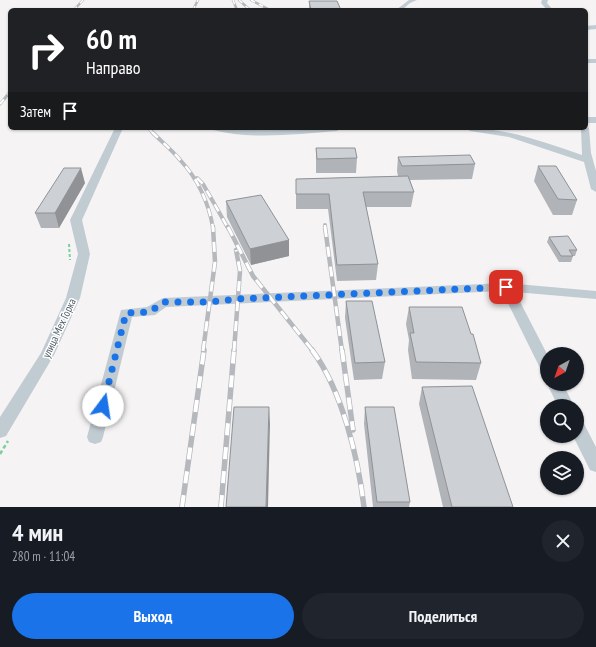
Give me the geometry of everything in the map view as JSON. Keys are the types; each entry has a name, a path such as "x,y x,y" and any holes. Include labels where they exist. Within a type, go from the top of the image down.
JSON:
{"street":[{"path":"401,8 408,2 414,0"},
{"name":"улица Мех Горка","path":"0,431 47,355 73,298 84,254 76,220 118,130"},
{"path":"236,130 292,130"},
{"path":"482,130 511,135 588,160"},
{"path":"585,130 586,150 596,189"},
{"path":"586,150 596,151"},
{"path":"95,437 126,313 150,312 163,302 210,302 237,299 506,287 596,295"},
{"path":"506,287 540,354"},
{"path":"584,441 596,464"}],"path":[{"path":"69,237 71,266"}],"building":[{"path":"309,1 337,1 340,8 311,8"},
{"path":"316,148 355,148 357,158 317,159"},
{"path":"470,155 475,164 402,166 398,157"},
{"path":"538,166 556,166 577,200 558,199"},
{"path":"64,168 81,168 55,213 35,213"},
{"path":"408,176 414,192 363,192 378,264 337,265 329,194 296,194 296,179"},
{"path":"261,195 289,240 250,249 226,201"},
{"path":"568,236 577,250 569,250 573,256 561,256 549,237"},
{"path":"346,301 372,301 385,362 355,363"},
{"path":"409,307 462,307 471,334 473,334 481,363 416,362 410,333 414,333"},
{"path":"472,386 513,507 452,507 422,387"},
{"path":"234,407 269,407 266,507 226,507"},
{"path":"365,407 394,407 410,502 377,502"}],"railway":[{"path":"76,8 83,0"},
{"path":"194,8 198,0"},
{"path":"233,0 236,8"},
{"path":"239,0 248,8"},
{"path":"251,0 266,8"},
{"path":"0,104 8,94"},
{"path":"152,132 174,153 193,176 206,201 213,228"},
{"path":"197,178 203,184 228,228"},
{"path":"203,351 215,262 213,227"},
{"path":"228,227 253,276 313,351"},
{"path":"325,227 342,351"},
{"path":"234,351 240,271 236,250"},
{"path":"182,507 204,350"},
{"path":"221,507 234,350"},
{"path":"312,350 323,366 332,384 347,425 358,467 364,507"},
{"path":"342,350 353,430"}],"route":[{"path":"103,406 126,313 150,312 163,302 210,302 237,299 506,287"}]}
